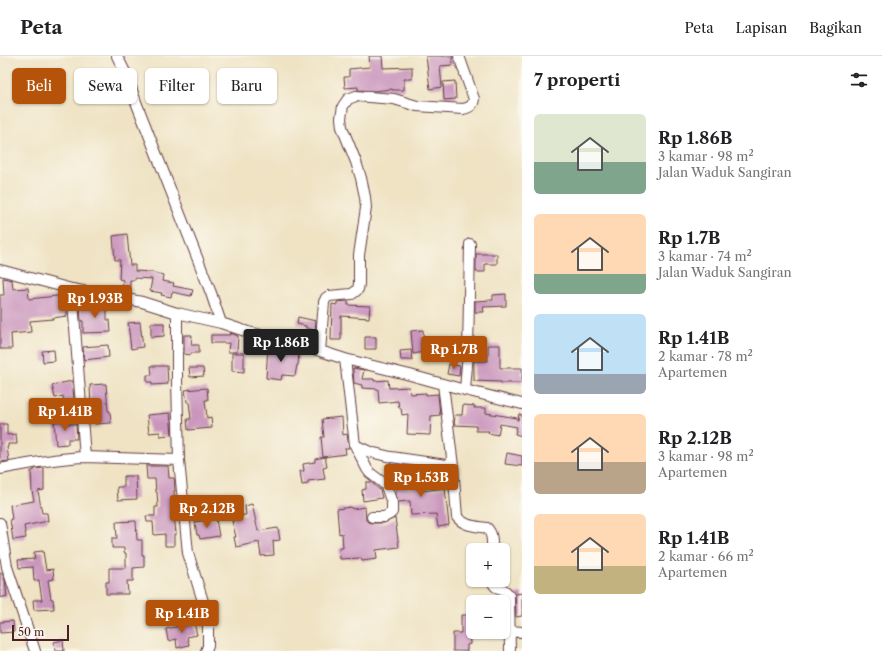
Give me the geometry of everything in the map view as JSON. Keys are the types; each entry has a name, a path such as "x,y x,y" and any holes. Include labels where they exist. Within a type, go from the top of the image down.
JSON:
{"street":[{"path":"117,56 127,76 211,292 221,323"},
{"path":"320,351 324,302 326,298 329,296 352,294 358,289 359,284 359,255 366,208 361,178 342,127 343,106 348,99 356,96 394,100 417,106 463,109 470,108 474,99 459,56"},
{"path":"465,390 468,352 470,244"},
{"path":"0,270 72,288 142,302 178,313 221,323 248,332 286,340 345,359 522,404"},
{"path":"72,288 85,456"},
{"path":"178,313 177,380 179,460 188,553 206,610 208,627 208,646 206,651"},
{"path":"345,359 355,445 367,469 386,486 392,503 392,512 390,514 384,517 372,517"},
{"path":"443,384 453,466 457,517 462,523 488,529 492,536 492,543"},
{"path":"355,445 370,452 391,458 453,466"},
{"path":"0,469 42,461 85,456 179,460"},
{"path":"0,523 8,567 35,651"},
{"path":"496,587 505,590 508,595"},
{"path":"510,631 522,632"},
{"path":"510,639 510,651"}],"building":[{"path":"369,56 382,56 383,68 412,67 412,79 404,79 404,90 392,89 374,91 358,90 358,87 345,88 344,77 349,77 349,69 370,67"},
{"path":"426,56 452,56 453,65 440,66 442,87 430,89"},
{"path":"455,81 456,99 444,100 443,82"},
{"path":"127,234 130,265 135,265 135,271 151,272 163,275 162,281 174,283 173,286 193,290 191,296 172,292 171,297 161,295 162,293 150,291 152,279 135,278 135,280 130,280 130,287 122,287 123,280 119,279 120,260 115,260 113,236"},
{"path":"476,254 497,254 497,264 485,264 485,272 476,272"},
{"path":"3,278 12,280 13,289 28,288 29,299 66,295 67,316 30,321 31,332 11,334 12,349 0,349 0,295 4,295"},
{"path":"506,294 506,306 483,307 484,312 475,312 475,301 493,300 493,295"},
{"path":"348,301 348,305 370,306 369,318 341,316 341,340 331,340 332,304 337,305 337,302"},
{"path":"80,302 89,302 89,306 107,306 107,320 110,320 111,332 83,333"},
{"path":"298,317 316,321 315,330 297,324"},
{"path":"140,322 143,347 131,349 128,323"},
{"path":"151,323 164,323 164,336 151,337"},
{"path":"423,330 425,352 413,354 411,331"},
{"path":"230,333 238,336 237,352 228,352 229,343 211,343 211,335 230,335"},
{"path":"184,335 192,335 191,345 199,345 199,353 191,353 191,355 184,354"},
{"path":"365,337 376,337 376,349 365,349"},
{"path":"108,345 109,357 84,360 83,347"},
{"path":"268,345 280,347 280,351 299,352 295,376 282,375 281,380 266,378"},
{"path":"488,345 500,345 500,368 522,368 522,383 474,381 474,361 488,361"},
{"path":"54,350 55,361 43,362 42,351"},
{"path":"411,350 412,360 401,360 400,351"},
{"path":"232,353 244,353 244,372 232,371"},
{"path":"449,364 460,366 459,376 447,374"},
{"path":"151,366 167,366 168,384 152,385 152,382 147,382 147,375 152,375"},
{"path":"189,368 203,368 204,376 190,377"},
{"path":"353,368 364,370 362,379 374,379 374,381 388,380 389,388 409,387 410,394 438,394 440,415 431,416 430,435 407,434 408,414 402,415 398,401 379,403 378,389 362,388 362,385 354,383"},
{"path":"72,381 75,408 65,409 63,396 55,398 52,385"},
{"path":"106,384 108,411 110,411 111,423 95,424 93,408 91,408 90,385"},
{"path":"207,388 208,400 205,400 207,418 211,417 212,428 188,430 187,419 191,419 189,402 187,402 185,390"},
{"path":"463,405 475,406 474,408 486,408 486,413 517,418 517,420 519,414 522,415 522,436 515,434 517,427 500,424 498,435 488,433 489,431 476,431 476,426 454,425 455,415 462,415"},
{"path":"170,413 172,435 160,436 160,432 149,433 147,415"},
{"path":"342,417 343,435 347,434 349,448 345,448 346,454 323,457 321,437 324,437 322,419"},
{"path":"66,420 66,424 76,424 77,439 68,439 68,444 56,445 54,422"},
{"path":"0,424 7,424 7,435 16,434 17,444 8,444 7,447 9,461 0,462"},
{"path":"507,453 522,456 522,466 505,464"},
{"path":"325,457 327,467 323,468 325,479 308,481 308,484 302,485 300,471 304,471 303,464 315,462 315,459"},
{"path":"401,465 405,488 421,487 422,491 445,488 449,525 438,527 436,514 411,515 410,501 398,502 396,487 393,488 388,467"},
{"path":"146,466 168,466 169,478 174,478 175,505 173,505 176,534 174,534 174,546 165,546 165,534 154,535 153,522 147,522 146,516 155,516 155,507 158,507 155,479 147,479"},
{"path":"44,468 44,490 38,491 42,513 47,513 48,521 24,526 26,538 13,540 10,505 34,501 31,471 34,471 34,469"},
{"path":"426,469 444,471 443,480 425,477"},
{"path":"124,476 136,476 137,499 118,500 117,487 124,487"},
{"path":"366,482 371,482 380,490 382,498 363,501 362,490 366,489"},
{"path":"201,497 208,497 208,509 201,509"},
{"path":"252,504 258,531 278,528 280,540 273,541 274,555 261,556 259,542 236,547 234,537 236,537 232,521 234,521 233,516 246,515 245,506"},
{"path":"351,507 352,509 365,507 366,520 372,523 384,523 395,518 399,547 376,550 377,559 362,561 361,558 340,559 339,548 343,548 342,533 339,534 337,509"},
{"path":"216,519 219,536 200,539 199,535 197,535 195,522"},
{"path":"136,521 137,540 142,540 144,567 133,568 133,581 127,581 128,594 106,594 106,582 109,582 109,568 126,568 126,553 124,553 124,548 112,548 112,538 117,538 116,522"},
{"path":"43,551 46,570 53,569 54,579 48,580 54,609 34,610 33,600 42,600 39,580 34,581 33,567 19,568 18,560 35,559 34,552"},
{"path":"0,573 2,573 5,580 7,596 0,598"},
{"path":"522,593 522,616 516,617 515,594"},
{"path":"461,615 466,615 466,639 470,639 470,644 467,645 467,651 453,651 453,633 461,633"},
{"path":"13,621 14,632 0,633 0,622"},
{"path":"194,623 197,635 187,637 189,645 177,648 176,639 168,641 166,629"},
{"path":"63,640 64,651 55,651 54,642"}]}
